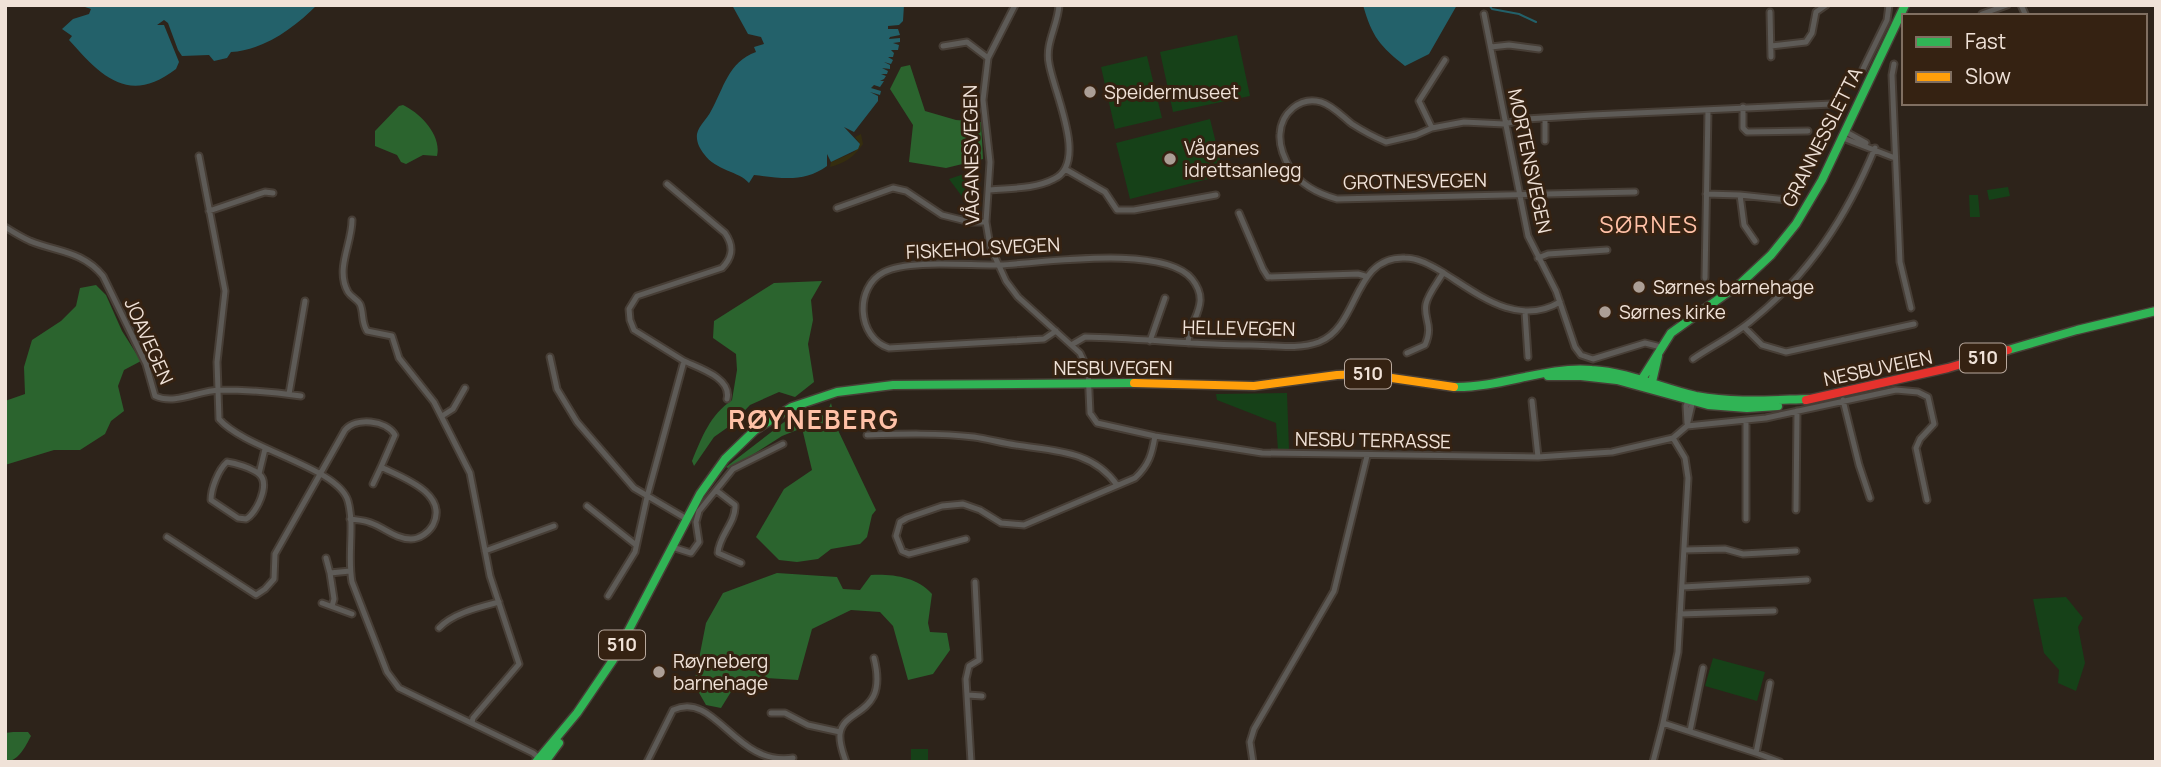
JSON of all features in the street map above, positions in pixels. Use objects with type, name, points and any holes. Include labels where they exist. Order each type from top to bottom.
[{"type":"main road","name":"GRANNESSLETTA","points":[[1660,350],[1676,329],[1732,290],[1777,248],[1808,206],[1905,5]]},
{"type":"main road","name":"NESBUVEIEN","points":[[1809,399],[1938,371],[2089,326],[2156,311]]},
{"type":"main road","points":[[1646,382],[1660,350]]},
{"type":"main road","name":"NESBUVEGEN","points":[[656,576],[683,516],[726,456],[756,429],[777,416],[815,398],[841,391],[893,385],[1089,383],[1258,386],[1350,374],[1378,375],[1463,387],[1518,379],[1581,376],[1646,382],[1691,399],[1809,399]]},
{"type":"main road","name":"NESBUVEGEN","points":[[539,761],[580,709],[613,660],[672,547],[683,516]]},
{"type":"street","name":"VÅGANESVEGEN","points":[[1015,5],[988,58],[983,100],[990,162],[986,222],[990,246],[998,265],[1018,297],[1073,344],[1084,360],[1089,383]]},
{"type":"street","points":[[990,190],[1051,181],[1065,169],[1069,152],[1067,128],[1048,60],[1049,47],[1059,18],[1059,5]]},
{"type":"street","points":[[1771,46],[1806,42],[1812,33],[1816,12],[1826,5]]},
{"type":"street","name":"GRANNESSLETTA","points":[[1863,69],[1887,20],[1889,5]]},
{"type":"street","points":[[1982,14],[2007,5]]},
{"type":"street","points":[[1770,12],[1771,57]]},
{"type":"street","name":"MORTENSVEGEN","points":[[1484,14],[1528,236],[1560,302],[1575,347],[1586,358],[1597,359],[1644,343],[1660,350]]},
{"type":"street","name":"VÅGANESVEGEN","points":[[943,46],[968,42],[988,58]]},
{"type":"street","points":[[1491,47],[1509,45],[1539,49]]},
{"type":"street","points":[[1432,128],[1419,101],[1445,60]]},
{"type":"street","points":[[1894,64],[1892,75],[1900,262],[1911,308]]},
{"type":"street","name":"GROTNESVEGEN","points":[[1635,192],[1336,199],[1321,195],[1290,169],[1281,149],[1282,122],[1298,104],[1310,100],[1323,102],[1354,125],[1386,142],[1432,128],[1464,122],[1504,124],[1545,118],[1832,104]]},
{"type":"street","points":[[1743,107],[1743,128],[1747,132],[1808,131]]},
{"type":"street","points":[[1705,278],[1708,110]]},
{"type":"street","points":[[1545,118],[1545,141]]},
{"type":"street","points":[[1844,135],[1895,158]]},
{"type":"street","points":[[1693,359],[1744,327],[1788,289],[1821,249],[1852,199],[1875,148]]},
{"type":"street","points":[[199,156],[225,291],[217,362],[219,419],[235,434],[319,474],[343,491],[347,500],[350,571],[355,592],[392,680],[399,688],[533,753],[539,761]]},
{"type":"street","points":[[1065,169],[1105,192],[1117,210],[1134,210],[1216,195]]},
{"type":"street","points":[[667,184],[725,233],[732,247],[722,268],[637,296],[629,309],[630,320],[635,330],[725,383],[729,392],[727,399]]},
{"type":"street","points":[[837,208],[893,188],[905,191],[942,215],[970,222],[986,222]]},
{"type":"street","points":[[209,211],[265,192],[272,193]]},
{"type":"street","points":[[1706,194],[1787,200]]},
{"type":"street","points":[[1740,195],[1744,225],[1755,241]]},
{"type":"street","points":[[1239,213],[1268,276],[1365,276],[1382,263],[1404,258],[1429,264],[1500,306],[1525,312],[1560,302]]},
{"type":"street","points":[[352,220],[351,236],[344,259],[347,289],[359,303],[364,328],[372,333],[392,336],[399,358],[442,416],[470,472],[485,551],[519,663],[471,723]]},
{"type":"street","name":"JOAVEGEN","points":[[5,228],[30,241],[75,254],[94,265],[103,276],[146,364],[155,396],[161,399],[181,398],[217,390],[301,396]]},
{"type":"street","points":[[1538,258],[1548,254],[1607,250]]},
{"type":"street","name":"FISKEHOLSVEGEN","points":[[1056,331],[1044,339],[889,348],[882,346],[867,330],[863,318],[864,300],[870,286],[884,272],[915,265],[998,265],[1090,257],[1173,266],[1191,278],[1199,292],[1199,312],[1188,335],[1188,343]]},
{"type":"street","points":[[1407,353],[1425,345],[1430,326],[1425,307],[1443,273]]},
{"type":"street","name":"HELLEVEGEN","points":[[1073,344],[1085,337],[1289,346],[1321,341],[1334,332],[1345,319],[1365,276]]},
{"type":"street","points":[[1150,341],[1165,298]]},
{"type":"street","points":[[289,394],[305,301]]},
{"type":"street","points":[[1525,312],[1528,357]]},
{"type":"street","points":[[1744,327],[1762,345],[1786,352],[1914,324]]},
{"type":"street","points":[[550,358],[557,389],[577,422],[625,480],[647,497],[683,516]]},
{"type":"street","points":[[608,596],[636,545],[684,361]]},
{"type":"street","name":"NESBU TERRASSE","points":[[1089,383],[1090,413],[1097,423],[1154,436],[1262,453],[1538,457],[1612,452],[1673,438],[1687,426]]},
{"type":"street","points":[[442,416],[453,409],[465,388]]},
{"type":"street","points":[[1691,399],[1687,426],[1746,420],[1896,390],[1928,397],[1934,424],[1920,439],[1916,448],[1927,499]]},
{"type":"street","points":[[1843,400],[1870,498]]},
{"type":"street","points":[[1532,401],[1538,457]]},
{"type":"street","points":[[1796,510],[1797,411]]},
{"type":"street","points":[[1746,420],[1746,519]]},
{"type":"street","points":[[167,537],[256,595],[274,579],[275,554],[345,430],[356,422],[377,424],[394,432],[394,441],[373,484]]},
{"type":"street","points":[[867,435],[972,437],[1010,445],[1062,450],[1073,453],[1106,472],[1117,485]]},
{"type":"street","points":[[966,539],[909,554],[902,551],[896,536],[900,522],[953,503],[969,506],[1001,523],[1024,525],[1135,478],[1146,468],[1152,455],[1154,436]]},
{"type":"street","points":[[1653,762],[1678,652],[1684,587],[1687,465],[1673,438]]},
{"type":"street","points":[[672,547],[691,553],[696,549],[699,542],[696,522],[699,511],[733,469],[783,444]]},
{"type":"street","points":[[259,474],[227,463],[218,476],[211,500],[238,518],[246,519],[252,516],[261,500],[262,479],[259,474],[265,449]]},
{"type":"street","points":[[1253,762],[1250,742],[1254,729],[1334,591],[1367,456]]},
{"type":"street","points":[[349,519],[373,523],[396,536],[409,539],[421,536],[433,525],[436,510],[428,492],[381,467]]},
{"type":"street","points":[[717,491],[735,505],[735,513],[718,544],[718,552],[741,563]]},
{"type":"street","points":[[587,506],[636,545]]},
{"type":"street","points":[[485,551],[554,526]]},
{"type":"street","points":[[1684,550],[1725,549],[1743,554],[1796,551]]},
{"type":"street","points":[[326,558],[334,598],[332,606]]},
{"type":"street","points":[[330,573],[350,571]]},
{"type":"street","points":[[1684,587],[1807,580]]},
{"type":"street","points":[[971,762],[967,672],[970,666],[979,660],[975,582]]},
{"type":"street","points":[[439,628],[466,612],[499,602]]},
{"type":"street","points":[[321,603],[352,614]]},
{"type":"street","points":[[1680,614],[1774,611]]},
{"type":"street","points":[[846,762],[840,746],[840,732],[848,720],[862,711],[873,698],[877,685],[874,658]]},
{"type":"street","points":[[1689,731],[1703,668]]},
{"type":"street","points":[[1756,753],[1770,683]]},
{"type":"street","points":[[968,695],[982,696]]},
{"type":"street","points":[[647,762],[673,710],[688,706],[707,712],[744,746],[774,759],[793,758]]},
{"type":"street","points":[[771,713],[785,713],[808,724],[840,732]]},
{"type":"street","points":[[1663,723],[1780,762]]},
{"type":"green space","points":[[1237,35],[1250,96],[1173,112],[1160,52]]},
{"type":"green space","points":[[1147,56],[1162,118],[1115,129],[1101,67]]},
{"type":"green space","points":[[910,65],[925,111],[956,120],[981,122],[983,159],[946,168],[909,162],[913,125],[890,89],[901,67]]},
{"type":"green space","points":[[403,105],[416,113],[433,133],[438,148],[437,156],[423,155],[406,164],[401,162],[397,155],[375,146],[375,131]]},
{"type":"green space","name":"Våganes idrettsanlegg","points":[[1210,119],[1224,175],[1130,199],[1116,143]]},
{"type":"green space","points":[[976,170],[980,196],[975,214],[949,179]]},
{"type":"green space","points":[[2008,187],[2010,196],[1989,200],[1987,190]]},
{"type":"green space","points":[[1969,195],[1978,195],[1980,217],[1970,217]]},
{"type":"green space","points":[[822,281],[811,300],[813,320],[808,344],[814,382],[795,397],[779,392],[750,405],[731,425],[714,437],[694,466],[692,461],[708,427],[718,412],[732,400],[737,370],[736,354],[713,338],[714,321],[774,283]]},
{"type":"green space","points":[[96,285],[106,295],[122,331],[141,361],[124,370],[118,386],[124,411],[111,421],[105,434],[80,450],[54,450],[5,465],[5,401],[25,394],[24,367],[32,340],[61,321],[76,306],[80,288]]},
{"type":"green space","points":[[1287,393],[1289,450],[1278,450],[1276,423],[1217,400],[1216,394]]},
{"type":"green space","points":[[831,403],[837,428],[876,510],[872,515],[867,537],[860,544],[831,549],[818,559],[797,562],[779,560],[756,537],[784,489],[812,470],[802,428],[782,436],[730,469],[726,467],[792,416],[812,407],[828,410]]},
{"type":"green space","points":[[777,573],[837,577],[843,589],[860,590],[871,575],[912,580],[932,594],[928,623],[930,632],[947,633],[950,650],[933,674],[908,680],[893,626],[880,612],[851,610],[812,629],[798,680],[749,677],[734,687],[721,708],[706,705],[694,684],[706,623],[723,593]]},
{"type":"green space","points":[[2066,597],[2083,618],[2078,627],[2085,663],[2076,691],[2058,683],[2059,670],[2044,653],[2033,599]]},
{"type":"green space","points":[[1713,658],[1765,672],[1757,701],[1705,686]]},
{"type":"green space","points":[[28,732],[31,736],[18,756],[5,762],[5,733]]},
{"type":"green space","points":[[911,749],[928,749],[928,762],[911,762]]},
{"type":"sand","points":[[861,134],[863,144],[856,153],[830,167],[831,162],[854,152],[860,144],[855,137]]},
{"type":"water","points":[[61,5],[317,5],[298,22],[267,42],[231,52],[227,58],[214,61],[209,55],[182,56],[168,23],[164,20],[157,25],[164,25],[179,62],[176,69],[159,80],[144,85],[130,85],[105,75],[69,40],[72,36],[62,29],[73,19],[89,14],[91,9]]},
{"type":"water","points":[[732,5],[904,5],[903,21],[899,25],[888,26],[888,29],[898,29],[900,35],[889,39],[900,38],[900,42],[893,43],[899,45],[898,50],[891,50],[893,57],[888,57],[893,60],[891,64],[884,62],[890,65],[890,69],[882,68],[888,71],[887,74],[881,74],[886,76],[880,81],[884,81],[880,87],[874,85],[871,88],[881,91],[880,95],[870,92],[878,96],[878,101],[854,132],[844,127],[860,144],[858,149],[831,162],[827,154],[827,166],[810,175],[792,178],[754,175],[749,183],[709,160],[697,140],[699,128],[733,69],[747,56],[756,52],[754,47],[764,44],[761,37],[748,34]]},
{"type":"water","points":[[1363,5],[1457,5],[1429,54],[1405,66],[1378,40]]},
{"type":"waterway","points":[[1489,5],[1492,9],[1519,14],[1536,22]]},
{"type":"traffic: fast","points":[[1644,386],[1642,379],[1671,333],[1741,283],[1771,255],[1796,224],[1822,180],[1905,5]]},
{"type":"traffic: fast","points":[[2008,350],[2156,311]]},
{"type":"traffic: fast","points":[[1647,385],[1652,382],[1658,356]]},
{"type":"traffic: fast","points":[[1454,387],[1489,384],[1557,371],[1592,370],[1619,374],[1696,396],[1724,400],[1809,399]]},
{"type":"traffic: fast","points":[[1548,376],[1617,380],[1708,405],[1747,408],[1778,406]]},
{"type":"traffic: fast","points":[[536,762],[577,713],[613,660],[700,494],[725,459],[755,430],[792,407],[837,392],[893,385],[1134,383]]},
{"type":"traffic: fast","points":[[545,762],[559,743]]},
{"type":"traffic: slow","points":[[1134,383],[1254,386],[1364,374],[1454,387]]},
{"type":"traffic: jam","points":[[1806,400],[1948,368],[2008,350]]},
{"type":"place","name":"Speidermuseet","points":[[1090,92]]},
{"type":"place","name":"Våganes idrettsanlegg","points":[[1170,159]]},
{"type":"place","name":"Sørnes barnehage","points":[[1639,287]]},
{"type":"place","name":"Sørnes kirke","points":[[1605,312]]},
{"type":"place","name":"Røyneberg barnehage","points":[[659,672]]},
{"type":"district","name":"SØRNES","points":[[1649,225]]},
{"type":"district","name":"RØYNEBERG","points":[[814,420]]}]
